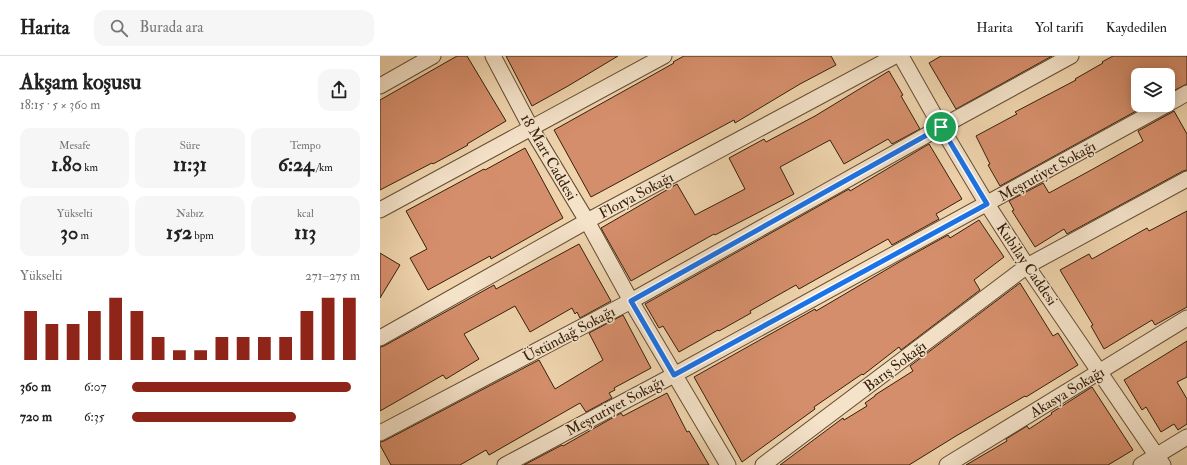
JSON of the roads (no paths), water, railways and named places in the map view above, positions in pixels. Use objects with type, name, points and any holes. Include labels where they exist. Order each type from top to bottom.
[{"type":"street","points":[[380,86],[434,56]]},
{"type":"street","name":"18 Mart Caddesi","points":[[493,56],[531,128],[587,221],[631,301],[728,465]]},
{"type":"street","points":[[380,210],[664,56]]},
{"type":"street","name":"Florya Sokağı","points":[[380,338],[587,221],[895,56]]},
{"type":"street","name":"Kubilay Caddesi","points":[[901,56],[987,204],[1027,266],[1160,460]]},
{"type":"street","name":"Üstündağ Sokağı","points":[[380,433],[631,301],[941,127],[1071,56]]},
{"type":"street","name":"Meşrutiyet Sokağı","points":[[1175,100],[1187,93]]},
{"type":"street","name":"Meşrutiyet Sokağı","points":[[505,465],[674,375],[1153,112]]},
{"type":"street","name":"Barış Sokağı","points":[[763,465],[1027,266],[1187,180]]},
{"type":"street","name":"Akasya Sokağı","points":[[947,465],[1187,318]]},
{"type":"street","points":[[1141,465],[1160,460],[1187,437]]}]
